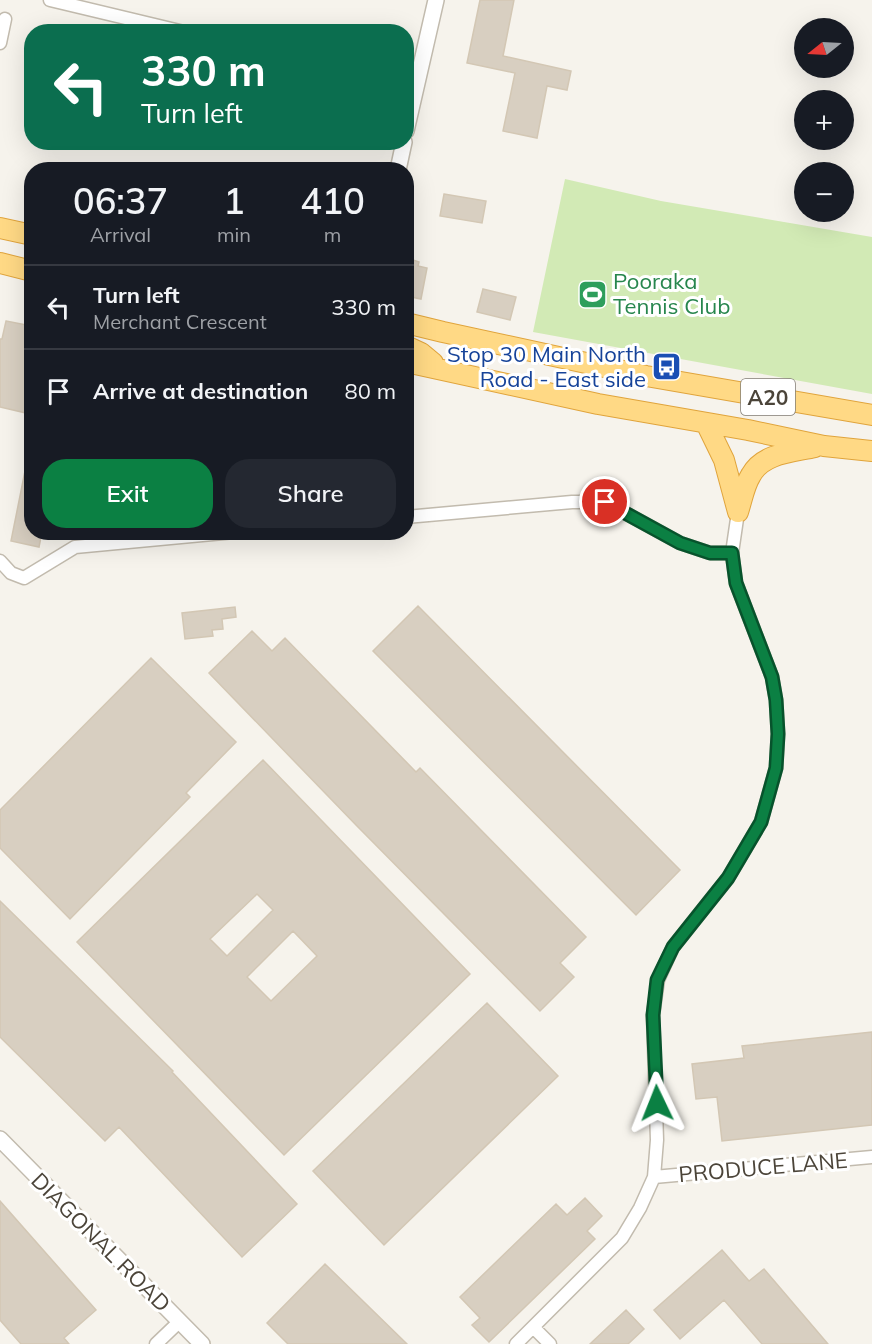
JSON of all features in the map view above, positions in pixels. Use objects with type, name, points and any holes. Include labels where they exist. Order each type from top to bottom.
[{"type":"highway","points":[[3,267],[24,270]]},
{"type":"highway","name":"A20","points":[[414,325],[646,376],[872,415]]},
{"type":"highway","points":[[414,350],[422,353],[440,369]]},
{"type":"highway","name":"A20","points":[[414,364],[598,404],[748,430],[824,446],[872,451]]},
{"type":"highway","points":[[706,423],[724,460],[738,512]]},
{"type":"highway","points":[[738,512],[752,473],[761,463],[779,454],[824,446]]},
{"type":"street","points":[[50,0],[150,24]]},
{"type":"street","points":[[414,78],[436,0]]},
{"type":"street","points":[[0,43],[5,20]]},
{"type":"street","points":[[414,516],[572,502],[605,502],[680,543],[710,553],[732,553]]},
{"type":"street","points":[[516,1344],[622,1238],[640,1208],[654,1177],[657,1140],[653,1015],[657,980],[673,947],[728,878],[761,822],[776,768],[778,734],[772,677],[736,583],[732,553],[738,512]]},
{"type":"street","points":[[0,561],[11,573],[24,578],[75,547],[149,540]]},
{"type":"street","name":"DIAGONAL ROAD","points":[[0,1139],[202,1344]]},
{"type":"street","name":"PRODUCE LANE","points":[[654,1177],[872,1157]]},
{"type":"street","points":[[156,1344],[180,1321]]},
{"type":"street","points":[[533,1327],[550,1344]]},
{"type":"green space","points":[[565,179],[661,201],[872,237],[872,394],[533,332]]},
{"type":"building","points":[[480,0],[514,0],[503,56],[571,71],[567,90],[547,86],[537,138],[503,131],[515,73],[467,63]]},
{"type":"building","points":[[444,194],[486,201],[482,223],[440,216]]},
{"type":"building","points":[[414,260],[419,262],[418,266],[427,268],[421,299],[414,298]]},
{"type":"building","points":[[483,289],[516,297],[510,320],[477,312]]},
{"type":"building","points":[[6,321],[24,324],[24,413],[0,407],[0,339],[2,339]]},
{"type":"building","points":[[24,476],[24,540],[40,540],[39,547],[11,541]]},
{"type":"building","points":[[418,606],[680,870],[636,915],[373,651]]},
{"type":"building","points":[[235,607],[236,617],[222,619],[223,629],[212,630],[213,636],[185,639],[182,613]]},
{"type":"building","points":[[252,631],[272,651],[285,638],[416,772],[420,768],[586,937],[560,963],[574,977],[540,1011],[209,673]]},
{"type":"building","points":[[151,658],[236,742],[186,793],[190,797],[70,919],[0,848],[0,810]]},
{"type":"building","points":[[263,760],[470,974],[284,1155],[77,942]],"holes":[[[257,894],[273,910],[227,956],[210,939]],[[293,931],[317,956],[271,1001],[247,977]]]},
{"type":"building","points":[[0,901],[173,1071],[297,1204],[242,1257],[119,1127],[105,1141],[0,1037]]},
{"type":"building","points":[[487,1003],[558,1076],[384,1245],[313,1171]]},
{"type":"building","points":[[872,1032],[872,1125],[722,1141],[717,1097],[696,1099],[692,1064],[744,1058],[742,1046]]},
{"type":"building","points":[[585,1198],[602,1216],[587,1231],[595,1239],[489,1342],[472,1325],[480,1318],[460,1297],[556,1204],[567,1215]]},
{"type":"building","points":[[0,1201],[96,1310],[64,1338],[69,1344],[21,1344],[0,1320]]},
{"type":"building","points":[[722,1250],[749,1281],[764,1269],[828,1344],[762,1344],[724,1300],[680,1339],[654,1310]]},
{"type":"building","points":[[325,1264],[407,1344],[288,1344],[267,1323]]},
{"type":"building","points":[[626,1310],[644,1329],[628,1344],[590,1344]]},
{"type":"place","name":"Pooraka Tennis Club","points":[[592,294]]},
{"type":"place","name":"Stop 30 Main North Road - East side","points":[[667,367]]},
{"type":"route","points":[[605,502],[680,543],[710,553],[732,553],[736,583],[765,655],[776,700],[778,734],[776,768],[761,822],[728,878],[673,947],[657,980],[653,1015],[657,1103]]}]
